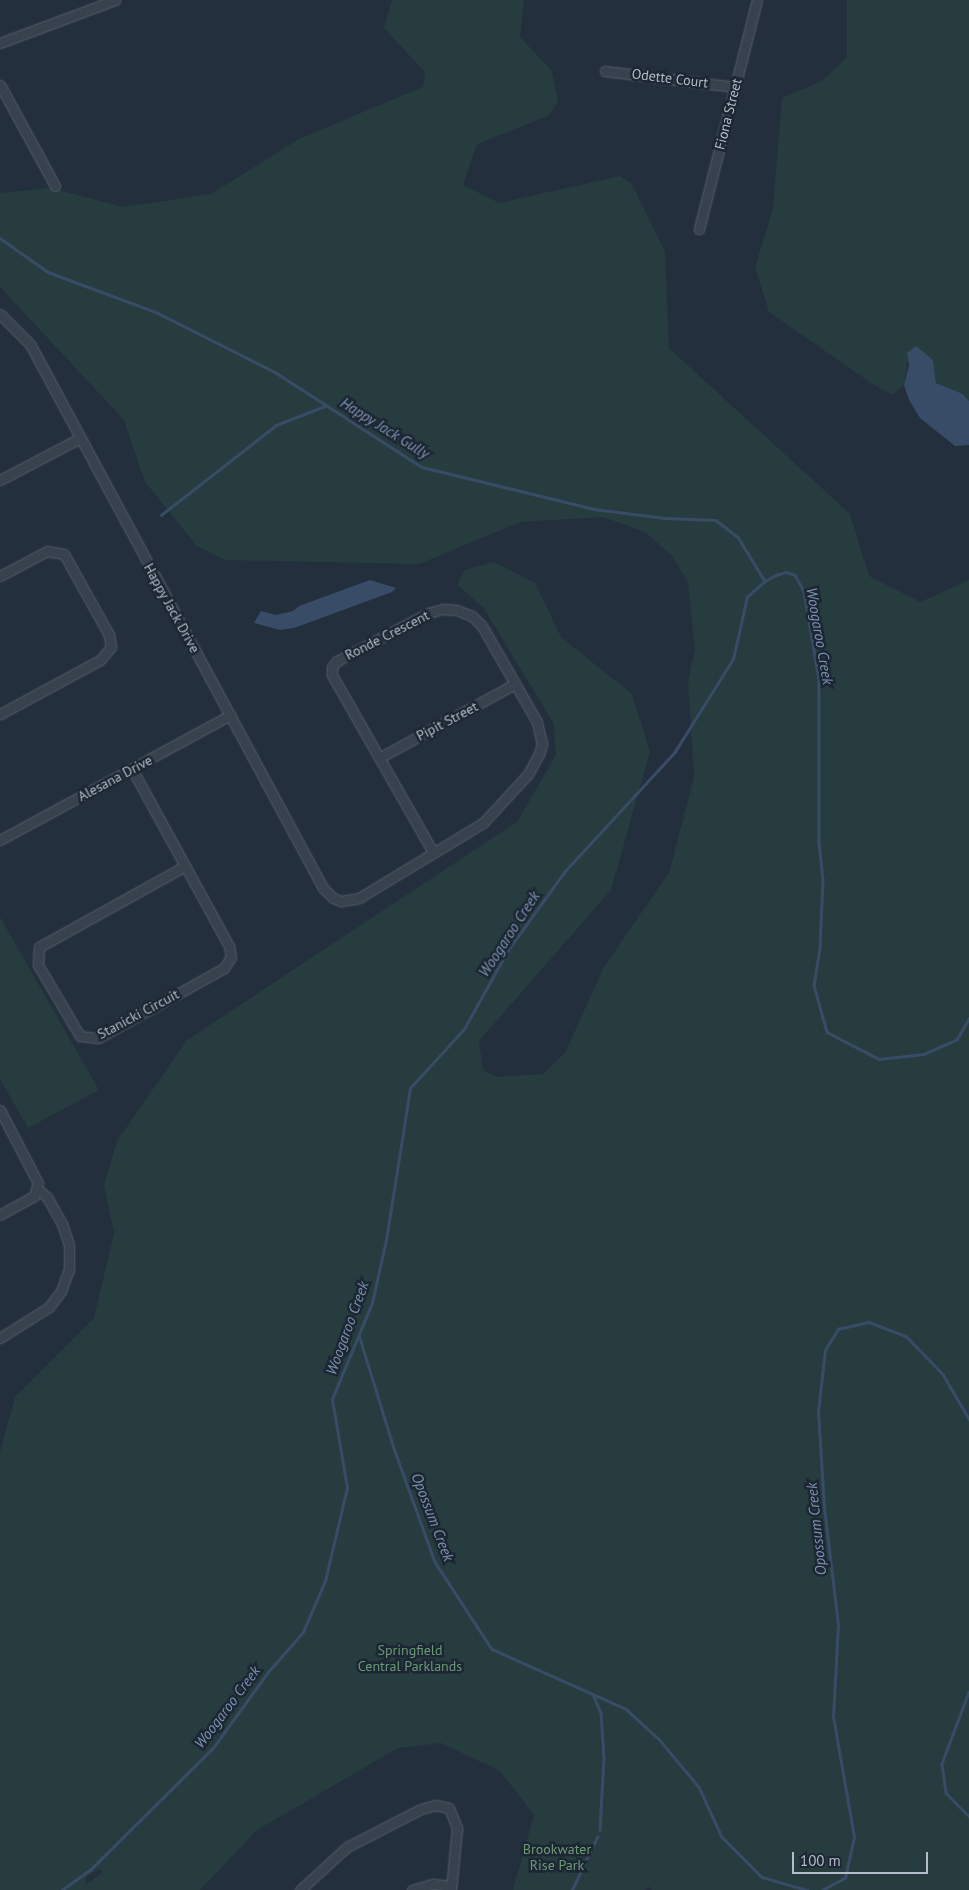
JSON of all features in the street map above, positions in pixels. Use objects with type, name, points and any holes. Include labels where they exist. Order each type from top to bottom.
[{"type":"street","points":[[0,43],[115,0]]},
{"type":"street","name":"Fiona Street","points":[[699,229],[757,0]]},
{"type":"street","name":"Odette Court","points":[[604,71],[735,87]]},
{"type":"street","points":[[0,85],[55,186]]},
{"type":"street","name":"Happy Jack Drive","points":[[0,314],[30,344],[323,888],[333,898],[341,901]]},
{"type":"street","points":[[0,480],[80,438]]},
{"type":"street","points":[[0,576],[47,551],[59,551],[68,560],[109,635],[111,647],[100,660],[0,714]]},
{"type":"street","name":"Ronde Crescent","points":[[341,901],[359,898],[405,873],[433,852],[483,823],[528,774],[539,754],[542,744],[537,722],[482,626],[472,616],[456,610],[428,613],[337,660],[332,667],[332,675],[433,852]]},
{"type":"street","name":"Pipit Street","points":[[379,758],[515,684]]},
{"type":"street","name":"Alesana Drive","points":[[0,840],[230,715]]},
{"type":"street","name":"Stanicki Circuit","points":[[132,769],[229,946],[229,964],[98,1038],[80,1036],[38,965],[39,947],[184,866]]},
{"type":"street","points":[[0,1110],[36,1176],[37,1189],[28,1200],[0,1214]]},
{"type":"street","points":[[0,1338],[49,1307],[61,1291],[69,1269],[69,1245],[62,1224],[47,1197],[37,1189]]},
{"type":"street","points":[[300,1890],[347,1847],[421,1809],[436,1805],[449,1808],[457,1828],[451,1888],[433,1884],[412,1890]]},
{"type":"green space","points":[[392,0],[524,0],[520,37],[552,71],[558,101],[550,115],[477,144],[463,185],[499,203],[620,176],[632,184],[665,252],[669,348],[850,514],[869,576],[920,602],[969,580],[969,1890],[652,1890],[648,1886],[645,1890],[513,1890],[534,1815],[500,1771],[441,1743],[398,1748],[257,1830],[200,1890],[0,1890],[0,1452],[15,1397],[94,1318],[114,1233],[104,1185],[117,1141],[187,1040],[517,822],[556,755],[554,724],[483,607],[457,585],[464,570],[494,562],[535,583],[561,637],[632,694],[650,752],[611,890],[479,1041],[483,1070],[496,1077],[543,1074],[565,1053],[604,967],[670,871],[694,776],[688,680],[695,650],[688,582],[672,556],[645,532],[603,517],[520,522],[419,564],[225,560],[197,546],[145,482],[124,420],[0,287],[0,193],[51,188],[123,207],[211,194],[299,139],[423,87],[425,72],[384,28]],"holes":[[[99,1869],[103,1872],[85,1886],[86,1877]]]},
{"type":"green space","points":[[847,0],[969,0],[969,401],[963,394],[936,383],[933,360],[908,358],[904,385],[892,395],[874,385],[769,312],[755,267],[773,209],[782,98],[822,81],[847,57]]},
{"type":"green space","points":[[0,917],[99,1090],[28,1128],[0,1079]]},
{"type":"water","points":[[916,346],[933,360],[936,383],[963,394],[969,401],[969,445],[955,446],[920,418],[909,400],[904,385],[909,365],[907,353]]},
{"type":"water","points":[[370,580],[396,588],[392,592],[294,628],[280,630],[254,623],[261,611],[276,615],[293,611],[299,606]]},
{"type":"waterway","name":"Happy Jack Gully","points":[[0,238],[48,272],[158,313],[275,372],[422,467],[594,509],[664,518],[716,520],[738,537],[765,581]]},
{"type":"waterway","points":[[161,515],[276,425],[325,406]]},
{"type":"waterway","name":"Woogaroo Creek","points":[[62,1890],[90,1870],[213,1748],[268,1672],[303,1632],[325,1581],[347,1488],[332,1399],[372,1303],[386,1240],[410,1088],[464,1029],[508,950],[565,871],[674,753],[733,659],[747,597],[765,581],[776,575],[786,572],[795,575],[804,591],[819,680],[819,842],[823,879],[820,948],[814,985],[827,1032],[879,1059],[924,1054],[957,1039],[969,1018]]},
{"type":"waterway","name":"Opossum Creek","points":[[822,1890],[845,1878],[854,1837],[833,1717],[838,1625],[824,1507],[818,1412],[825,1350],[838,1329],[869,1322],[906,1336],[943,1374],[969,1419]]},
{"type":"waterway","name":"Opossum Creek","points":[[359,1335],[395,1451],[435,1562],[492,1649],[626,1709],[659,1739],[699,1787],[722,1837],[762,1877],[807,1890]]},
{"type":"waterway","name":"Opossum Creek","points":[[969,1692],[942,1764],[946,1793],[969,1816]]},
{"type":"waterway","points":[[593,1694],[601,1713],[604,1758],[600,1830]]},
{"type":"waterway","points":[[572,1890],[597,1837]]},
{"type":"park label","name":"Springfield Central Parklands","points":[[410,1658]]},
{"type":"park label","name":"Brookwater Rise Park","points":[[557,1858]]}]
